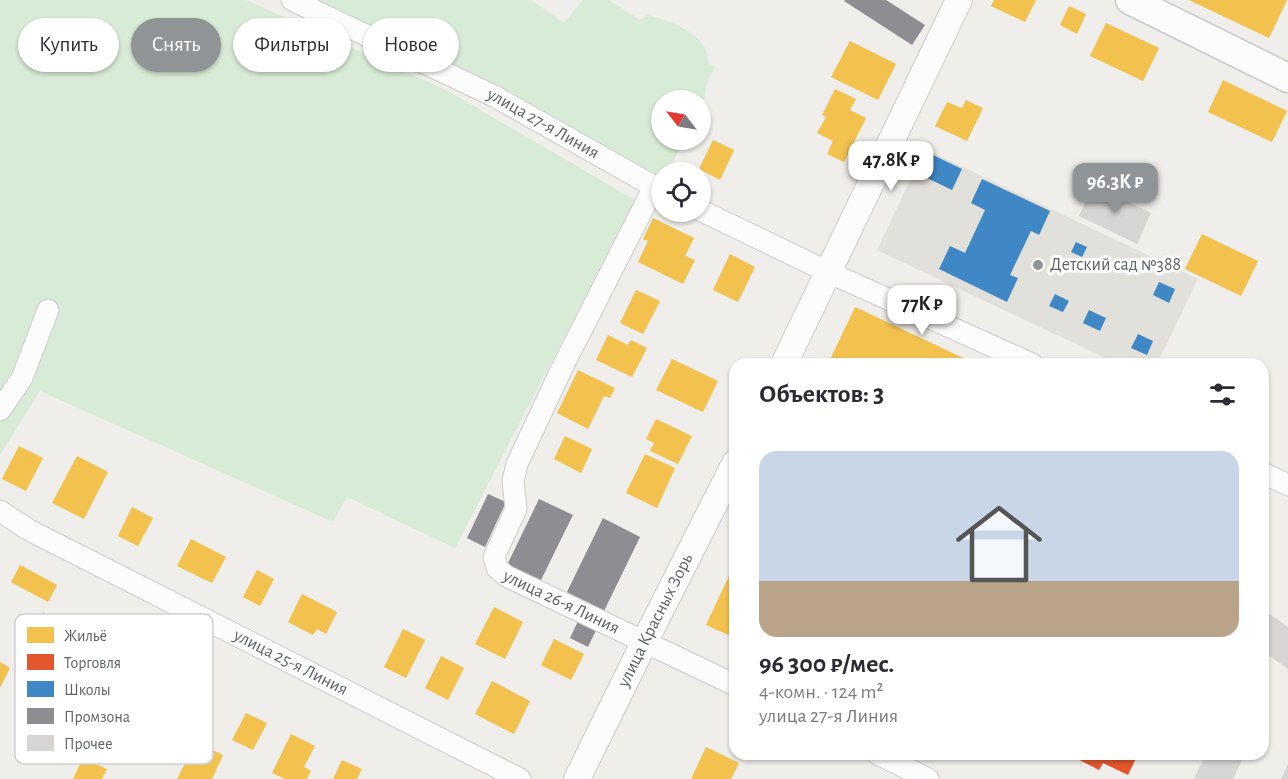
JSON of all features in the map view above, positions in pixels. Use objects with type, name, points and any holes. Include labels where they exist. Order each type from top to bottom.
[{"type":"main road","points":[[1130,0],[1288,78]]},
{"type":"street","name":"улица 27-я Линия","points":[[292,0],[494,96],[651,185]]},
{"type":"street","points":[[787,358],[959,0]]},
{"type":"street","name":"улица 26-я Линия","points":[[651,202],[562,368],[518,464],[513,481],[516,509],[494,557],[497,568],[506,576],[729,682]]},
{"type":"street","points":[[711,215],[828,272],[1019,358]]},
{"type":"street","points":[[0,410],[22,378],[48,310]]},
{"type":"street","name":"улица Красных Зорь","points":[[577,779],[729,475]]},
{"type":"street","points":[[1269,476],[1288,485]]},
{"type":"street","name":"улица 25-я Линия","points":[[0,511],[29,530],[195,614]]},
{"type":"street","name":"улица 25-я Линия","points":[[213,623],[520,779]]},
{"type":"street","points":[[890,760],[928,779]]},
{"type":"shaded area","name":"Детский сад №388","points":[[925,149],[1198,279],[1160,358],[1105,358],[877,250]]},
{"type":"green space","points":[[0,0],[246,0],[286,18],[233,18],[233,72],[351,72],[351,47],[363,53],[363,72],[406,72],[448,91],[635,200],[455,548],[347,497],[333,522],[40,391],[0,455]]},
{"type":"green space","points":[[310,0],[531,0],[564,23],[583,0],[609,0],[640,20],[648,15],[687,30],[703,44],[708,63],[715,67],[706,90],[651,90],[651,150],[679,150],[673,162],[651,162],[651,176],[450,72],[459,72],[459,18],[363,18],[363,27],[351,21],[351,18],[345,18]]},
{"type":"building: Жильё","points":[[994,0],[1036,0],[1025,22],[991,6]]},
{"type":"building: Жильё","points":[[1189,0],[1287,0],[1269,38]]},
{"type":"building: Жильё","points":[[1069,6],[1086,14],[1077,34],[1060,25]]},
{"type":"building: Жильё","points":[[1106,23],[1159,48],[1143,81],[1090,56]]},
{"type":"building: Жильё","points":[[850,41],[896,64],[878,100],[831,77]]},
{"type":"building: Жильё","points":[[1223,80],[1287,111],[1272,142],[1208,112]]},
{"type":"building: Жильё","points":[[835,89],[856,99],[850,110],[866,118],[844,162],[827,154],[833,141],[817,133],[826,117],[822,115]]},
{"type":"building: Жильё","points":[[966,100],[983,108],[967,141],[935,126],[947,102],[962,108]]},
{"type":"building: Жильё","points":[[713,140],[734,150],[720,180],[711,175],[711,162],[702,162],[708,150],[711,150]]},
{"type":"building: Жильё","points":[[651,222],[661,222],[694,238],[685,256],[695,260],[683,284],[638,262],[648,241],[643,239]]},
{"type":"building: Жильё","points":[[1202,234],[1258,261],[1241,296],[1185,269]]},
{"type":"building: Жильё","points":[[730,254],[755,267],[738,302],[713,290]]},
{"type":"building: Жильё","points":[[636,290],[660,301],[643,334],[620,323]]},
{"type":"building: Жильё","points":[[855,307],[963,358],[831,358]]},
{"type":"building: Жильё","points":[[608,335],[628,345],[631,340],[647,348],[632,377],[596,360]]},
{"type":"building: Жильё","points":[[672,359],[718,381],[703,412],[656,390]]},
{"type":"building: Жильё","points":[[578,370],[615,388],[610,398],[604,396],[588,429],[557,413]]},
{"type":"building: Жильё","points":[[656,419],[692,436],[678,464],[650,451],[654,443],[646,439]]},
{"type":"building: Жильё","points":[[565,436],[592,449],[581,473],[554,459]]},
{"type":"building: Жильё","points":[[19,446],[43,458],[26,491],[2,479]]},
{"type":"building: Жильё","points":[[645,454],[675,468],[657,508],[626,493]]},
{"type":"building: Жильё","points":[[77,456],[108,472],[84,519],[52,503]]},
{"type":"building: Жильё","points":[[132,507],[153,518],[138,546],[118,536]]},
{"type":"building: Жильё","points":[[191,539],[226,557],[212,583],[177,566]]},
{"type":"building: Жильё","points":[[20,565],[57,585],[48,602],[11,582]]},
{"type":"building: Жильё","points":[[257,570],[274,579],[260,606],[243,597]]},
{"type":"building: Жильё","points":[[729,576],[729,635],[706,625]]},
{"type":"building: Жильё","points":[[302,594],[337,612],[326,634],[317,629],[313,635],[288,622]]},
{"type":"building: Жильё","points":[[494,607],[523,622],[505,659],[475,644]]},
{"type":"building: Жильё","points":[[403,629],[425,640],[406,678],[384,667]]},
{"type":"building: Жильё","points":[[554,639],[584,654],[571,680],[541,665]]},
{"type":"building: Жильё","points":[[441,656],[464,668],[448,700],[425,688]]},
{"type":"building: Жильё","points":[[0,662],[10,668],[0,688]]},
{"type":"building: Жильё","points":[[492,681],[530,701],[514,734],[475,714]]},
{"type":"building: Жильё","points":[[246,713],[267,723],[253,750],[232,740]]},
{"type":"building: Жильё","points":[[291,734],[315,746],[304,767],[311,771],[307,779],[285,779],[272,773]]},
{"type":"building: Жильё","points":[[706,747],[739,763],[731,779],[691,779]]},
{"type":"building: Жильё","points":[[213,750],[223,755],[212,779],[177,779],[185,764],[213,764]]},
{"type":"building: Жильё","points":[[342,760],[362,769],[357,779],[333,779]]},
{"type":"building: Жильё","points":[[80,764],[96,764],[107,769],[102,779],[73,779]]},
{"type":"building: Торговля","points":[[1080,760],[1135,760],[1128,775],[1103,763],[1099,770]]},
{"type":"building: Школы","points":[[933,155],[962,169],[952,190],[923,176]]},
{"type":"building: Школы","points":[[982,179],[1050,211],[1039,235],[1031,231],[1010,275],[1018,278],[1007,302],[939,269],[950,246],[965,253],[985,210],[971,203]]},
{"type":"building: Школы","points":[[1076,242],[1087,247],[1082,257],[1071,252]]},
{"type":"building: Школы","points":[[1159,282],[1175,289],[1169,303],[1153,295]]},
{"type":"building: Школы","points":[[1055,294],[1069,301],[1063,312],[1049,306]]},
{"type":"building: Школы","points":[[1089,310],[1106,318],[1100,331],[1083,323]]},
{"type":"building: Школы","points":[[1138,334],[1153,341],[1147,355],[1131,348]]},
{"type":"building: Промзона","points":[[845,0],[886,0],[925,25],[912,45]]},
{"type":"building: Промзона","points":[[488,494],[506,502],[485,547],[467,538]]},
{"type":"building: Промзона","points":[[539,499],[573,515],[540,582],[507,565]]},
{"type":"building: Промзона","points":[[603,518],[640,537],[604,611],[567,592]]},
{"type":"building: Промзона","points":[[580,617],[598,626],[588,647],[570,638]]},
{"type":"building: Прочее","points":[[1093,185],[1151,213],[1137,244],[1079,216]]},
{"type":"building: Прочее","points":[[1269,613],[1288,627],[1288,669],[1269,655]]},
{"type":"building: Прочее","points":[[1203,760],[1242,760],[1233,779],[1194,779]]},
{"type":"building: Прочее","points":[[1288,764],[1288,779],[1281,779]]},
{"type":"place","name":"Детский сад №388","points":[[1038,265]]}]
